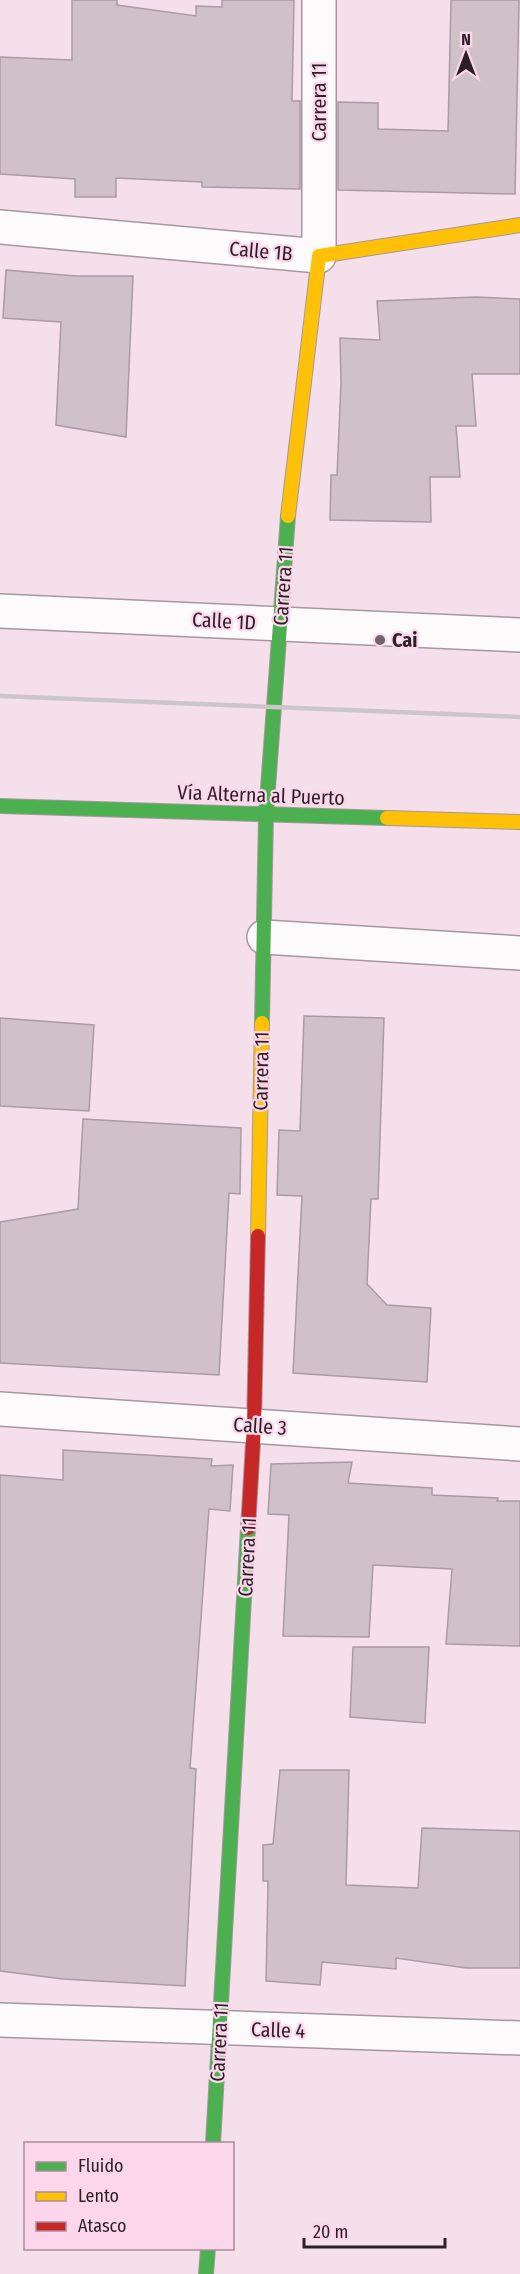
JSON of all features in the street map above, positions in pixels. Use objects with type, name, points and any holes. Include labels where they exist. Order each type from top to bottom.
[{"type":"street","name":"Carrera 11","points":[[213,2142],[254,1426],[266,815],[289,503],[319,256],[319,0]]},
{"type":"street","name":"Calle 1B","points":[[0,227],[319,256],[520,225]]},
{"type":"street","name":"Calle 1D","points":[[0,611],[520,635]]},
{"type":"street","name":"Vía Alterna al Puerto","points":[[0,806],[520,822]]},
{"type":"street","points":[[264,937],[520,953]]},
{"type":"street","name":"Calle 3","points":[[0,1409],[520,1444]]},
{"type":"street","name":"Calle 4","points":[[0,2020],[520,2038]]},
{"type":"street","points":[[206,2274],[207,2250]]},
{"type":"building","points":[[72,0],[117,0],[117,5],[196,16],[196,6],[222,7],[222,0],[294,0],[292,101],[300,101],[300,189],[202,187],[202,182],[116,178],[116,197],[75,197],[75,179],[0,174],[0,57],[72,60]]},
{"type":"building","points":[[451,0],[519,0],[515,194],[338,190],[338,102],[378,103],[378,129],[448,131]]},
{"type":"building","points":[[6,270],[75,276],[133,276],[126,437],[56,425],[61,322],[3,318]]},
{"type":"building","points":[[476,297],[520,299],[520,374],[472,374],[476,426],[456,426],[460,477],[430,477],[431,522],[330,520],[331,475],[337,475],[341,383],[340,338],[380,340],[377,301]]},
{"type":"building","points":[[304,1016],[384,1018],[378,1199],[371,1199],[367,1284],[387,1305],[431,1308],[427,1382],[293,1373],[302,1196],[277,1195],[279,1130],[300,1131]]},
{"type":"building","points":[[0,1018],[94,1025],[89,1111],[0,1106]]},
{"type":"building","points":[[83,1119],[241,1128],[240,1194],[229,1193],[219,1375],[0,1363],[0,1222],[78,1209]]},
{"type":"building","points":[[63,1450],[212,1459],[211,1466],[233,1465],[230,1511],[209,1509],[190,1768],[196,1769],[185,1986],[63,1979],[0,1971],[0,1475],[63,1480]]},
{"type":"building","points":[[352,1462],[348,1483],[432,1488],[432,1495],[520,1501],[520,1646],[446,1644],[452,1569],[373,1565],[369,1637],[283,1636],[289,1515],[268,1514],[271,1464]]},
{"type":"building","points":[[353,1647],[429,1647],[425,1723],[350,1717]]},
{"type":"building","points":[[280,1770],[349,1770],[346,1885],[418,1888],[422,1828],[520,1831],[520,1968],[466,1968],[396,1958],[396,1969],[322,1962],[320,1985],[266,1981],[268,1881],[263,1881],[263,1845],[273,1844]]},
{"type":"railway","points":[[0,696],[520,717]]},
{"type":"traffic: fast","points":[[262,1023],[266,815],[288,516]]},
{"type":"traffic: fast","points":[[0,806],[387,818]]},
{"type":"traffic: fast","points":[[213,2142],[248,1528]]},
{"type":"traffic: fast","points":[[206,2274],[208,2250]]},
{"type":"traffic: slow","points":[[288,516],[319,256],[520,225]]},
{"type":"traffic: slow","points":[[387,818],[520,822]]},
{"type":"traffic: slow","points":[[258,1236],[262,1023]]},
{"type":"traffic: jam","points":[[248,1528],[254,1426],[258,1236]]},
{"type":"place","name":"Cai","points":[[380,640]]}]
